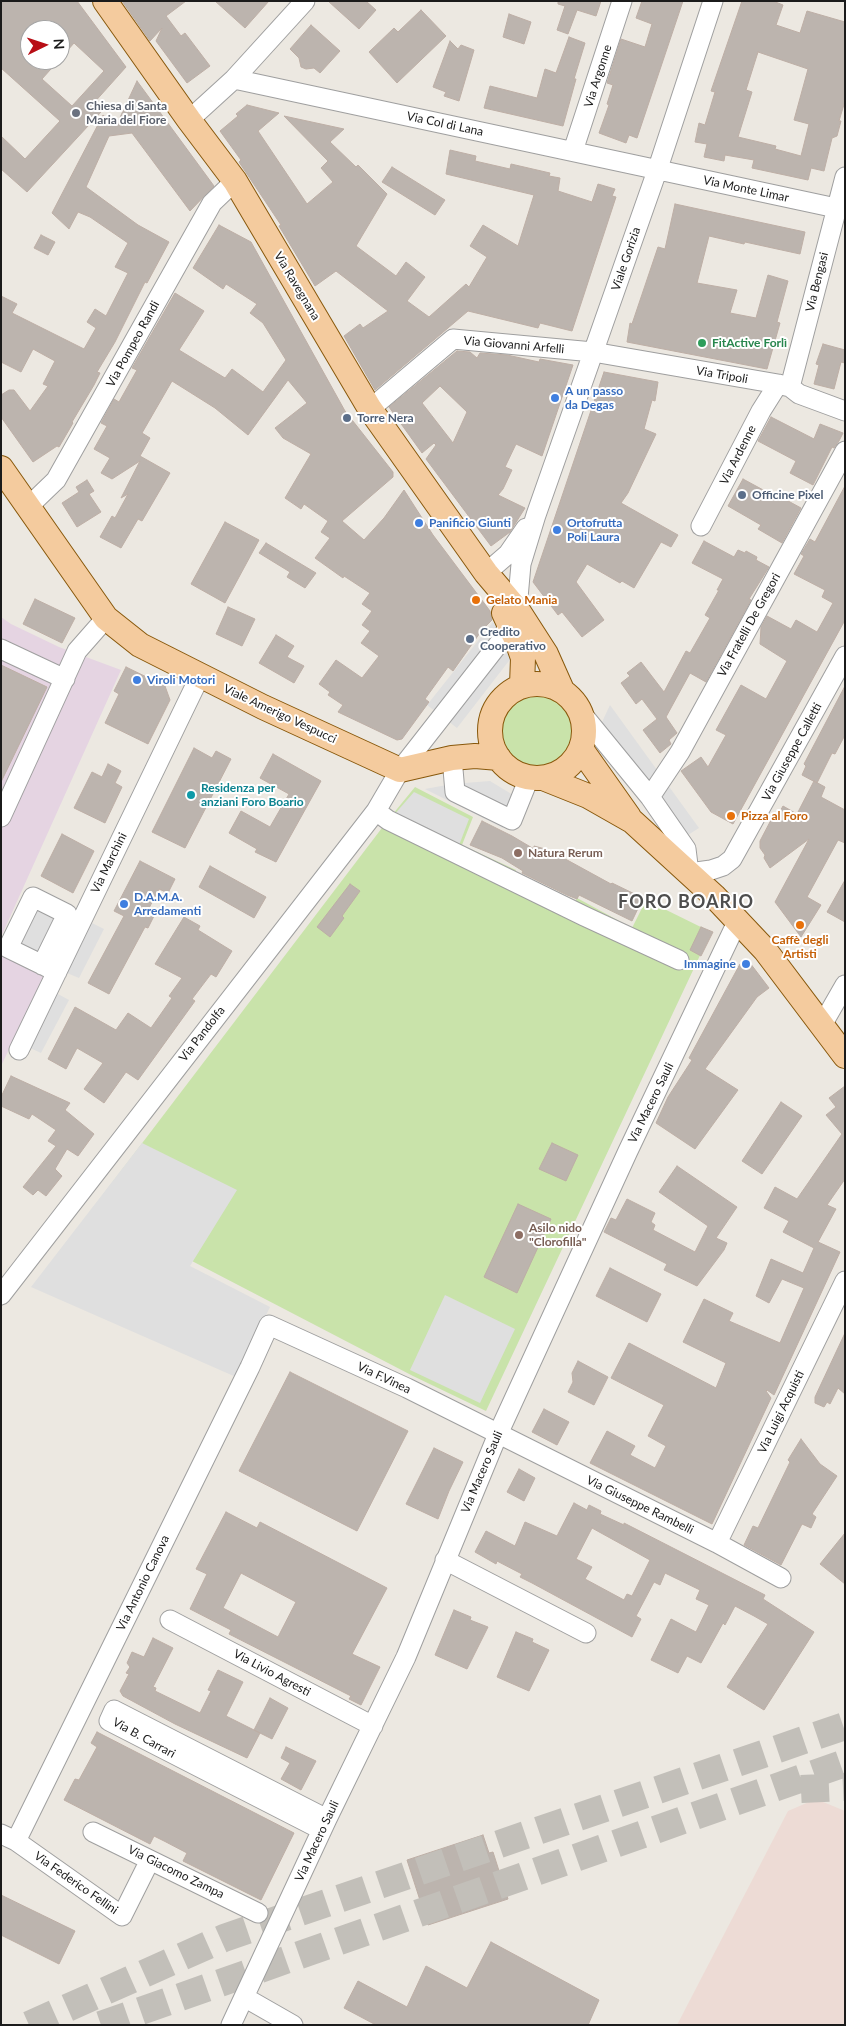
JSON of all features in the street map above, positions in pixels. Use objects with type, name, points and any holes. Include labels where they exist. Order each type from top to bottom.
[{"type":"main road","name":"Via Ravegnana","points":[[105,1],[189,120],[235,181],[370,409],[486,573],[514,617],[546,654],[562,690]]},
{"type":"main road","name":"Viale Amerigo Vespucci","points":[[1,468],[106,618],[140,645],[200,676],[400,770]]},
{"type":"main road","name":"Via Ravegnana","points":[[514,617],[523,658],[522,685]]},
{"type":"main road","points":[[536,778],[556,775],[566,768],[575,760],[584,738],[583,715],[571,697],[549,684],[536,683],[522,685],[512,690],[496,708],[492,719],[491,741],[499,758],[512,771],[588,796],[632,821]]},
{"type":"main road","points":[[581,749],[632,821],[738,920],[765,950],[845,1056]]},
{"type":"main road","points":[[400,770],[452,758],[475,756],[499,758]]},
{"type":"street","points":[[189,120],[234,79],[305,1]]},
{"type":"street","name":"Via Argonne","points":[[573,151],[622,1]]},
{"type":"street","name":"Viale Gorizia","points":[[514,617],[521,564],[536,515],[713,1]]},
{"type":"street","name":"Via Col di Lana","points":[[234,79],[656,170]]},
{"type":"street","name":"Via Monte Limar","points":[[656,170],[836,208]]},
{"type":"street","name":"Via Bengasi","points":[[784,386],[845,177]]},
{"type":"street","name":"Via Pompeo Randi","points":[[29,506],[56,480],[212,203],[235,181]]},
{"type":"street","name":"Via Giovanni Arfelli","points":[[370,409],[453,339],[593,352]]},
{"type":"street","name":"Via Tripoli","points":[[593,352],[784,386],[798,394],[845,412]]},
{"type":"street","name":"Via Ardenne","points":[[701,526],[761,411],[784,386]]},
{"type":"street","name":"Via Fratelli De Gregori","points":[[650,798],[680,752],[845,450]]},
{"type":"street","name":"Viale Gorizia","points":[[486,573],[508,554],[536,515]]},
{"type":"street","name":"Via Pandolfa","points":[[1,1295],[376,811],[400,770],[504,637],[514,617]]},
{"type":"street","points":[[1,817],[77,651],[106,618]]},
{"type":"street","points":[[1,649],[65,678]]},
{"type":"street","name":"Via Giuseppe Calletti","points":[[689,873],[711,870],[723,866],[732,859],[845,656]]},
{"type":"street","name":"Via Marchini","points":[[19,1050],[49,968],[200,676]]},
{"type":"street","points":[[583,715],[650,798],[686,849],[689,873]]},
{"type":"street","points":[[452,758],[455,792],[512,820],[536,778]]},
{"type":"street","points":[[376,811],[388,820],[584,916],[679,960]]},
{"type":"street","name":"Via Macero Sauli","points":[[231,2025],[324,1825],[374,1726],[406,1657],[498,1434],[628,1151],[738,920]]},
{"type":"street","points":[[822,1025],[845,985]]},
{"type":"street","name":"Via Luigi Acquisti","points":[[717,1543],[845,1281]]},
{"type":"street","name":"Via F.Vinea","points":[[269,1325],[407,1388],[498,1434]]},
{"type":"street","name":"Via Antonio Canova","points":[[8,1837],[246,1376],[269,1325]]},
{"type":"street","name":"Via Giuseppe Rambelli","points":[[498,1434],[717,1543],[781,1578]]},
{"type":"street","points":[[445,1560],[586,1634]]},
{"type":"street","name":"Via Livio Agresti","points":[[170,1620],[374,1726]]},
{"type":"street","name":"Via B. Carrari","points":[[114,1710],[324,1825],[109,1721],[114,1710]]},
{"type":"street","name":"Via Giacomo Zampa","points":[[93,1832],[258,1912]]},
{"type":"street","name":"Via Federico Fellini","points":[[8,1837],[122,1916],[150,1860]]},
{"type":"street","points":[[244,1997],[293,2025]]},
{"type":"shaded area","points":[[1,617],[11,624],[59,647],[121,670],[1,937]]},
{"type":"shaded area","points":[[493,622],[515,653],[457,728],[427,705]]},
{"type":"shaded area","points":[[610,705],[699,828],[677,842],[616,772],[595,737]]},
{"type":"shaded area","points":[[490,781],[518,798],[503,828],[425,789],[452,784]]},
{"type":"shaded area","points":[[414,792],[469,819],[458,848],[393,816]]},
{"type":"shaded area","points":[[29,887],[77,910],[46,974],[1,944]]},
{"type":"shaded area","points":[[92,923],[104,929],[79,978],[67,973]]},
{"type":"shaded area","points":[[1,955],[44,977],[1,1066]]},
{"type":"shaded area","points":[[56,993],[69,1000],[41,1053],[28,1047]]},
{"type":"shaded area","points":[[142,1143],[237,1190],[190,1266],[270,1307],[236,1377],[31,1287]]},
{"type":"shaded area","points":[[445,1295],[515,1329],[480,1403],[410,1370]]},
{"type":"shaded area","points":[[816,1799],[845,1811],[845,2025],[677,2025],[788,1811]]},
{"type":"green space","points":[[536,694],[556,700],[566,710],[572,730],[566,750],[556,760],[536,766],[516,760],[506,750],[500,730],[506,710],[516,700]]},
{"type":"green space","points":[[415,787],[473,817],[462,845],[516,870],[514,875],[575,902],[577,898],[632,928],[646,900],[711,932],[486,1411],[413,1376],[92,1209]]},
{"type":"building","name":"Chiesa di Santa Maria del Fiore","points":[[1,1],[77,1],[126,67],[92,105],[101,112],[27,192],[1,169],[1,136],[25,159],[60,121],[1,68]]},
{"type":"building","points":[[122,1],[186,1],[166,16],[181,36],[185,33],[210,66],[187,83],[156,41],[162,28],[150,41]]},
{"type":"building","points":[[215,1],[269,1],[245,28]]},
{"type":"building","points":[[328,1],[366,1],[376,10],[359,29]]},
{"type":"building","points":[[558,1],[601,1],[596,16],[577,10],[568,34],[557,30],[565,6],[558,4]]},
{"type":"building","points":[[642,1],[683,1],[637,138],[629,135],[626,143],[599,133],[609,105],[607,104],[613,85],[607,83],[621,39],[645,47],[652,24],[636,18]]},
{"type":"building","points":[[742,1],[773,1],[783,5],[776,25],[800,33],[807,11],[845,22],[845,101],[839,121],[841,121],[837,136],[832,138],[824,171],[811,168],[808,180],[752,168],[754,160],[725,155],[724,161],[704,157],[707,144],[695,142],[699,123],[705,125],[715,92],[711,91]],"holes":[[[758,52],[808,69],[794,120],[809,124],[801,156],[775,149],[776,146],[738,137],[752,92],[746,90]]]},
{"type":"building","points":[[421,10],[446,36],[397,83],[369,52],[394,28],[398,32]]},
{"type":"building","points":[[509,14],[531,22],[524,44],[503,37]]},
{"type":"building","points":[[311,25],[340,51],[320,73],[314,68],[306,69],[301,67],[299,58],[290,49]]},
{"type":"building","points":[[569,37],[585,43],[563,126],[484,108],[490,86],[537,98],[545,69],[556,73]]},
{"type":"building","points":[[450,41],[458,49],[461,45],[474,50],[459,101],[444,96],[446,92],[433,87]]},
{"type":"building","points":[[137,81],[214,186],[190,211],[132,133],[109,136],[86,187],[138,225],[169,242],[147,283],[145,282],[115,342],[97,372],[100,373],[94,385],[59,447],[57,446],[33,462],[1,417],[1,395],[9,390],[14,390],[30,411],[48,386],[43,384],[55,361],[33,349],[21,372],[1,362],[1,296],[17,304],[12,313],[84,349],[96,328],[87,322],[95,309],[106,316],[128,273],[115,267],[128,243],[90,217],[78,212],[69,229],[52,213],[103,115],[116,126]]},
{"type":"building","points":[[247,105],[279,113],[258,131],[307,204],[333,182],[321,168],[328,161],[284,116],[344,129],[330,142],[356,167],[358,165],[387,194],[356,246],[396,276],[406,262],[425,277],[407,301],[429,317],[466,284],[469,287],[487,257],[470,246],[483,225],[518,246],[534,195],[446,174],[450,150],[476,156],[475,161],[510,169],[511,164],[550,173],[549,176],[560,178],[558,191],[592,202],[598,184],[615,189],[612,196],[616,197],[572,331],[540,323],[538,328],[468,311],[375,390],[344,336],[360,324],[363,328],[388,311],[336,271],[315,286],[279,226],[281,225],[239,162],[241,160],[220,131],[238,116],[236,114]]},
{"type":"building","points":[[392,167],[445,200],[435,215],[382,182]]},
{"type":"building","points":[[675,204],[805,232],[800,254],[709,236],[697,283],[737,290],[730,313],[756,318],[768,275],[788,281],[777,322],[780,323],[767,369],[627,342],[630,323],[632,324],[658,247],[665,249]]},
{"type":"building","points":[[219,225],[251,242],[345,411],[393,472],[393,477],[342,521],[364,540],[384,518],[404,490],[433,535],[490,611],[492,620],[482,630],[453,671],[448,667],[425,699],[429,702],[402,739],[397,740],[338,712],[343,705],[328,695],[330,692],[319,684],[336,660],[362,678],[379,656],[361,643],[370,631],[362,625],[372,611],[362,604],[370,593],[344,576],[343,578],[315,558],[330,538],[321,532],[328,521],[304,504],[301,509],[285,498],[311,454],[283,438],[275,428],[307,403],[288,380],[248,435],[215,408],[172,381],[142,433],[150,438],[140,456],[170,473],[142,521],[138,519],[121,548],[100,537],[112,516],[115,518],[128,494],[121,498],[140,461],[112,479],[101,473],[110,458],[94,449],[107,426],[101,423],[114,399],[119,402],[137,370],[132,368],[175,293],[204,311],[179,350],[225,378],[232,369],[263,392],[286,360],[263,323],[250,313],[257,304],[226,284],[223,289],[193,268]]},
{"type":"building","points":[[41,235],[55,242],[48,255],[34,248]]},
{"type":"building","points":[[823,344],[845,350],[845,363],[841,362],[834,389],[814,384],[819,365],[816,364]]},
{"type":"building","points":[[457,351],[470,352],[477,358],[480,353],[507,355],[539,362],[540,359],[573,365],[542,456],[516,444],[505,467],[512,470],[498,495],[525,508],[510,532],[491,546],[426,459],[436,445],[434,443],[422,453],[389,407]],"holes":[[[440,386],[467,412],[453,443],[422,403]]]},
{"type":"building","points":[[604,372],[658,382],[655,401],[652,400],[644,429],[656,434],[628,493],[621,503],[678,535],[671,547],[661,542],[634,588],[622,581],[620,583],[587,564],[576,582],[604,620],[582,637],[562,612],[558,615],[533,582]]},
{"type":"building","points":[[771,417],[814,439],[820,424],[843,433],[834,448],[832,447],[813,485],[790,473],[796,461],[758,441]]},
{"type":"building","points":[[743,479],[801,508],[782,543],[758,529],[761,525],[728,506]]},
{"type":"building","points":[[87,480],[94,491],[89,494],[101,512],[77,527],[62,503],[79,492],[76,487]]},
{"type":"building","points":[[845,486],[845,620],[733,824],[711,812],[681,771],[701,757],[708,767],[726,735],[716,730],[741,685],[766,699],[787,661],[760,644],[761,627],[767,616],[791,629],[796,620],[817,632],[833,603],[822,597],[825,590],[794,574],[804,556],[801,554],[810,539],[815,542]]},
{"type":"building","points":[[225,522],[259,540],[225,603],[191,584]]},
{"type":"building","points":[[704,541],[734,557],[738,550],[745,553],[746,551],[757,557],[756,560],[769,567],[749,599],[751,600],[706,682],[690,673],[666,717],[677,733],[669,740],[671,744],[660,753],[643,730],[657,719],[642,699],[636,704],[621,683],[630,676],[627,673],[641,662],[664,692],[686,651],[690,653],[710,618],[705,615],[723,579],[692,563]]},
{"type":"building","points":[[266,543],[316,573],[305,588],[287,577],[290,572],[259,553]]},
{"type":"building","points":[[35,599],[75,618],[62,643],[23,624]]},
{"type":"building","points":[[228,607],[255,619],[242,646],[216,634]]},
{"type":"building","points":[[276,635],[294,646],[287,657],[304,666],[294,683],[259,663]]},
{"type":"building","points":[[1,665],[47,687],[1,782]]},
{"type":"building","points":[[126,667],[165,686],[170,700],[148,744],[105,723],[119,694],[114,691]]},
{"type":"building","points":[[845,686],[845,735],[835,754],[832,753],[817,783],[802,775],[806,766],[804,764]]},
{"type":"building","name":"Residenza per anziani Foro Boario","points":[[194,748],[212,758],[216,751],[231,759],[185,848],[152,832]]},
{"type":"building","points":[[273,754],[321,781],[276,862],[255,852],[257,849],[229,833],[241,811],[270,827],[289,794],[260,778]]},
{"type":"building","points":[[108,764],[121,771],[115,783],[122,787],[105,823],[74,808],[92,772],[102,777]]},
{"type":"building","points":[[814,781],[825,787],[821,797],[845,810],[845,843],[838,840],[807,897],[821,905],[801,937],[775,902],[809,839],[770,868],[760,848],[760,841],[772,818],[775,820],[783,806],[797,814]]},
{"type":"building","points":[[482,821],[534,849],[534,846],[549,850],[553,855],[558,855],[611,884],[643,898],[632,921],[579,895],[577,899],[567,895],[522,873],[523,871],[502,858],[470,845]]},
{"type":"building","points":[[62,834],[94,851],[73,893],[41,876]]},
{"type":"building","points":[[140,861],[175,879],[168,893],[159,889],[148,910],[155,914],[148,928],[145,927],[109,994],[88,983],[124,916],[114,911]]},
{"type":"building","points":[[210,866],[266,897],[254,918],[199,887]]},
{"type":"building","points":[[845,880],[845,922],[827,912]]},
{"type":"building","points":[[350,884],[360,891],[330,937],[317,927]]},
{"type":"building","points":[[184,917],[200,926],[198,930],[232,951],[216,977],[211,974],[192,999],[195,1001],[138,1080],[126,1072],[104,1103],[84,1089],[103,1063],[77,1048],[66,1069],[48,1059],[75,1007],[116,1030],[128,1013],[151,1028],[172,998],[169,996],[182,978],[155,964]]},
{"type":"building","points":[[701,927],[713,932],[701,956],[690,950]]},
{"type":"building","points":[[747,959],[769,988],[757,997],[705,1069],[738,1090],[695,1149],[656,1123],[668,1097],[692,1060],[689,1058],[740,964]]},
{"type":"building","points":[[11,1076],[70,1103],[65,1110],[94,1134],[78,1156],[67,1149],[55,1169],[62,1176],[46,1196],[38,1190],[33,1195],[23,1187],[56,1146],[48,1141],[56,1130],[32,1114],[29,1119],[1,1106],[1,1097]]},
{"type":"building","points":[[845,1086],[845,1179],[827,1205],[836,1209],[818,1242],[840,1252],[774,1395],[766,1391],[771,1398],[712,1524],[590,1463],[607,1431],[635,1446],[630,1455],[655,1468],[666,1446],[648,1436],[664,1405],[611,1378],[629,1343],[716,1388],[726,1363],[683,1342],[704,1299],[733,1313],[729,1321],[780,1343],[804,1288],[782,1279],[769,1303],[756,1296],[771,1259],[803,1273],[814,1248],[783,1232],[789,1221],[764,1208],[775,1187],[797,1199],[842,1134],[826,1115],[836,1107],[829,1098]]},
{"type":"building","points":[[781,1102],[802,1116],[762,1174],[742,1161]]},
{"type":"building","points":[[552,1143],[578,1155],[566,1181],[539,1169]]},
{"type":"building","points":[[677,1166],[737,1207],[716,1238],[727,1243],[724,1250],[697,1286],[664,1270],[667,1264],[604,1232],[611,1218],[616,1220],[627,1199],[655,1213],[651,1222],[655,1225],[653,1230],[695,1252],[708,1226],[659,1192]]},
{"type":"building","points":[[518,1204],[551,1219],[517,1293],[484,1277]]},
{"type":"building","points":[[610,1268],[661,1294],[647,1322],[596,1296]]},
{"type":"building","points":[[845,1333],[845,1394],[838,1388],[830,1404],[827,1402],[824,1407],[815,1403],[815,1397]]},
{"type":"building","points":[[578,1361],[608,1377],[594,1405],[568,1392],[573,1382],[572,1373]]},
{"type":"building","points":[[290,1372],[408,1431],[357,1531],[239,1471]]},
{"type":"building","points":[[544,1409],[569,1422],[557,1445],[532,1432]]},
{"type":"building","points":[[801,1439],[820,1464],[837,1476],[812,1514],[816,1517],[811,1528],[802,1524],[781,1565],[744,1545],[753,1526],[758,1528],[790,1462],[788,1460]]},
{"type":"building","points":[[434,1448],[463,1462],[438,1519],[406,1504]]},
{"type":"building","points":[[519,1469],[535,1478],[524,1501],[507,1492]]},
{"type":"building","points":[[574,1503],[587,1510],[589,1505],[601,1511],[600,1514],[624,1525],[624,1523],[765,1595],[763,1599],[814,1632],[764,1710],[727,1687],[768,1624],[754,1616],[735,1606],[725,1625],[723,1623],[701,1663],[687,1656],[678,1673],[651,1660],[671,1619],[696,1632],[709,1605],[696,1599],[700,1590],[665,1573],[660,1585],[654,1582],[636,1616],[641,1619],[632,1637],[520,1577],[522,1574],[497,1561],[496,1564],[475,1552],[486,1531],[515,1546],[525,1522],[557,1536]],"holes":[[[592,1528],[650,1560],[632,1596],[627,1594],[624,1600],[585,1579],[592,1567],[576,1559]]]},
{"type":"building","points":[[226,1512],[257,1528],[260,1522],[387,1588],[352,1654],[380,1667],[361,1705],[349,1699],[351,1696],[229,1634],[231,1630],[190,1609],[207,1574],[196,1569]],"holes":[[[241,1573],[296,1602],[278,1637],[223,1608]]]},
{"type":"building","points":[[845,1533],[845,1584],[820,1564]]},
{"type":"building","points":[[454,1610],[471,1617],[470,1620],[488,1627],[467,1669],[435,1655]]},
{"type":"building","points":[[516,1632],[533,1639],[532,1642],[549,1650],[529,1691],[497,1677]]},
{"type":"building","points":[[153,1638],[173,1648],[153,1687],[156,1688],[155,1691],[200,1713],[211,1691],[208,1690],[218,1670],[243,1682],[226,1716],[260,1733],[247,1758],[175,1724],[123,1696],[120,1691],[129,1674],[126,1673],[130,1667],[127,1663],[132,1652],[144,1657]]},
{"type":"building","points":[[270,1698],[288,1708],[272,1739],[254,1730]]},
{"type":"building","points":[[97,1732],[294,1833],[261,1900],[183,1861],[187,1853],[166,1842],[154,1836],[150,1844],[64,1800],[75,1779],[79,1780],[97,1747],[91,1743]]},
{"type":"building","points":[[286,1747],[316,1761],[301,1790],[281,1779],[290,1763],[281,1758]]},
{"type":"building","points":[[483,1835],[489,1853],[493,1852],[508,1899],[428,1925],[407,1860]]},
{"type":"building","points":[[1,1895],[75,1931],[59,1964],[1,1935]]},
{"type":"building","points":[[491,1942],[599,2000],[588,2025],[376,2025],[344,2008],[358,1981],[407,2007],[426,1966],[467,1988]]},
{"type":"tunnel","points":[[29,2025],[224,1938],[845,1726]]},
{"type":"tunnel","points":[[101,2025],[845,1763]]},
{"type":"tunnel","points":[[801,1789],[845,1787]]},
{"type":"place","name":"Chiesa di Santa Maria del Fiore","points":[[76,113]]},
{"type":"place","name":"FitActive Forlì","points":[[702,343]]},
{"type":"place","name":"A un passo da Degas","points":[[555,398]]},
{"type":"place","name":"Torre Nera","points":[[347,418]]},
{"type":"place","name":"Officine Pixel","points":[[742,495]]},
{"type":"place","name":"Panificio Giunti","points":[[419,523]]},
{"type":"place","name":"Ortofrutta Poli Laura","points":[[557,530]]},
{"type":"place","name":"Gelato Mania","points":[[476,600]]},
{"type":"place","name":"Credito Cooperativo","points":[[470,639]]},
{"type":"place","name":"Viroli Motori","points":[[137,680]]},
{"type":"place","name":"Residenza per anziani Foro Boario","points":[[191,795]]},
{"type":"place","name":"Pizza al Foro","points":[[731,816]]},
{"type":"place","name":"Natura Rerum","points":[[518,853]]},
{"type":"place","name":"D.A.M.A. Arredamenti","points":[[124,904]]},
{"type":"place","name":"Caffè degli Artisti","points":[[800,925]]},
{"type":"place","name":"Immagine","points":[[746,964]]},
{"type":"place","name":"Asilo nido \"Clorofilla\"","points":[[519,1235]]},
{"type":"district","name":"FORO BOARIO","points":[[686,902]]}]
